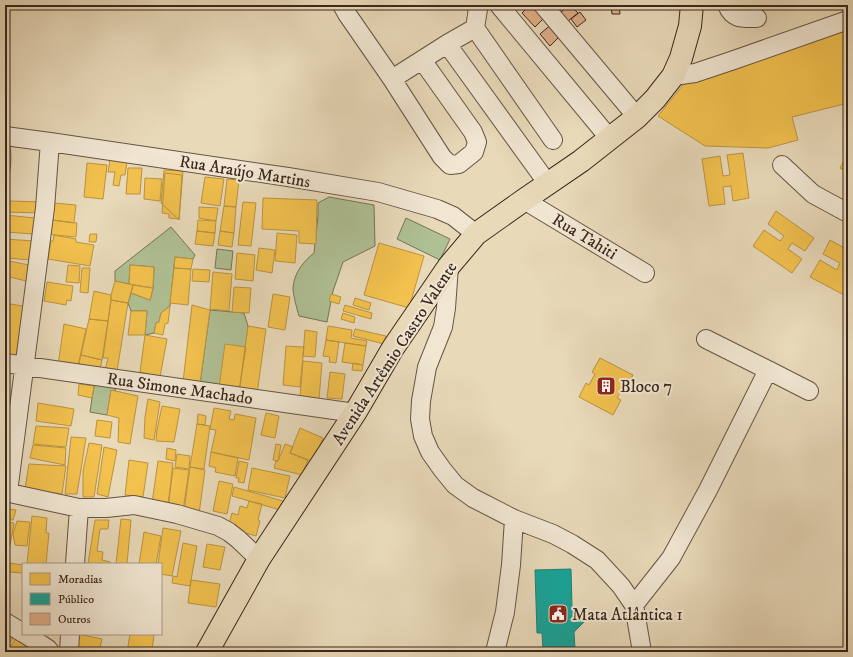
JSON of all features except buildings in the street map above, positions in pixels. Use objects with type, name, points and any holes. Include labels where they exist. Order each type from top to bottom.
[{"type":"main road","name":"Avenida Artêmio Castro Valente","points":[[207,652],[259,559],[355,413],[393,348],[449,266],[476,234],[581,161],[610,139],[655,99],[673,76],[681,58],[690,26],[692,5]]},
{"type":"street","points":[[342,5],[442,157],[450,165],[459,164],[474,152],[477,142],[473,132],[422,60]]},
{"type":"street","points":[[475,5],[478,10],[475,28],[553,140]]},
{"type":"street","points":[[498,5],[610,139]]},
{"type":"street","points":[[543,5],[637,116]]},
{"type":"street","points":[[727,5],[729,10],[738,18],[757,18]]},
{"type":"street","points":[[673,76],[695,72],[731,61],[848,20]]},
{"type":"street","points":[[392,79],[475,28]]},
{"type":"street","points":[[447,44],[548,184]]},
{"type":"street","name":"Rua Araújo Martins","points":[[5,136],[280,176],[378,192],[437,209],[453,216],[476,234]]},
{"type":"street","points":[[50,142],[45,208],[7,492],[80,508],[106,508],[134,505],[177,514],[218,526],[229,532],[259,559]]},
{"type":"street","points":[[782,165],[813,194],[848,213]]},
{"type":"street","name":"Rua Tahiti","points":[[524,200],[645,273]]},
{"type":"street","points":[[449,266],[446,308],[442,327],[427,367],[421,401],[420,420],[430,452],[456,485],[472,498],[514,519],[553,534],[572,544],[596,560],[621,586],[634,605],[642,652]]},
{"type":"street","points":[[706,339],[809,391]]},
{"type":"street","name":"Rua Simone Machado","points":[[5,363],[355,413]]},
{"type":"street","points":[[634,605],[671,558],[708,490],[768,370]]},
{"type":"street","points":[[75,563],[80,508]]},
{"type":"street","points":[[495,652],[505,612],[511,565],[514,519]]},
{"type":"street","points":[[5,622],[22,632]]},
{"type":"street","points":[[27,635],[48,649],[50,652]]},
{"type":"street","points":[[69,652],[70,635]]},
{"type":"green space","points":[[5,147],[10,147],[11,159],[5,198]]},
{"type":"green space","points":[[329,197],[374,205],[375,246],[343,262],[333,291],[327,322],[299,316],[293,288],[295,277],[300,268],[314,253],[318,203]]},
{"type":"green space","points":[[406,218],[450,239],[440,260],[397,239]]},
{"type":"green space","points":[[171,227],[195,255],[193,259],[175,257],[170,306],[161,313],[159,322],[156,323],[154,333],[145,335],[147,311],[131,311],[128,303],[131,293],[150,300],[153,288],[154,267],[130,265],[129,284],[115,281],[115,271]]},
{"type":"green space","points":[[217,249],[233,251],[231,270],[215,268]]},
{"type":"green space","points":[[210,310],[244,313],[248,326],[246,347],[219,388],[200,384]]},
{"type":"green space","points":[[95,382],[117,383],[115,391],[111,391],[107,415],[90,412]]},
{"type":"place","name":"Bloco 7","points":[[606,386]]},
{"type":"place","name":"Mata Atlântica 1","points":[[558,614]]}]
